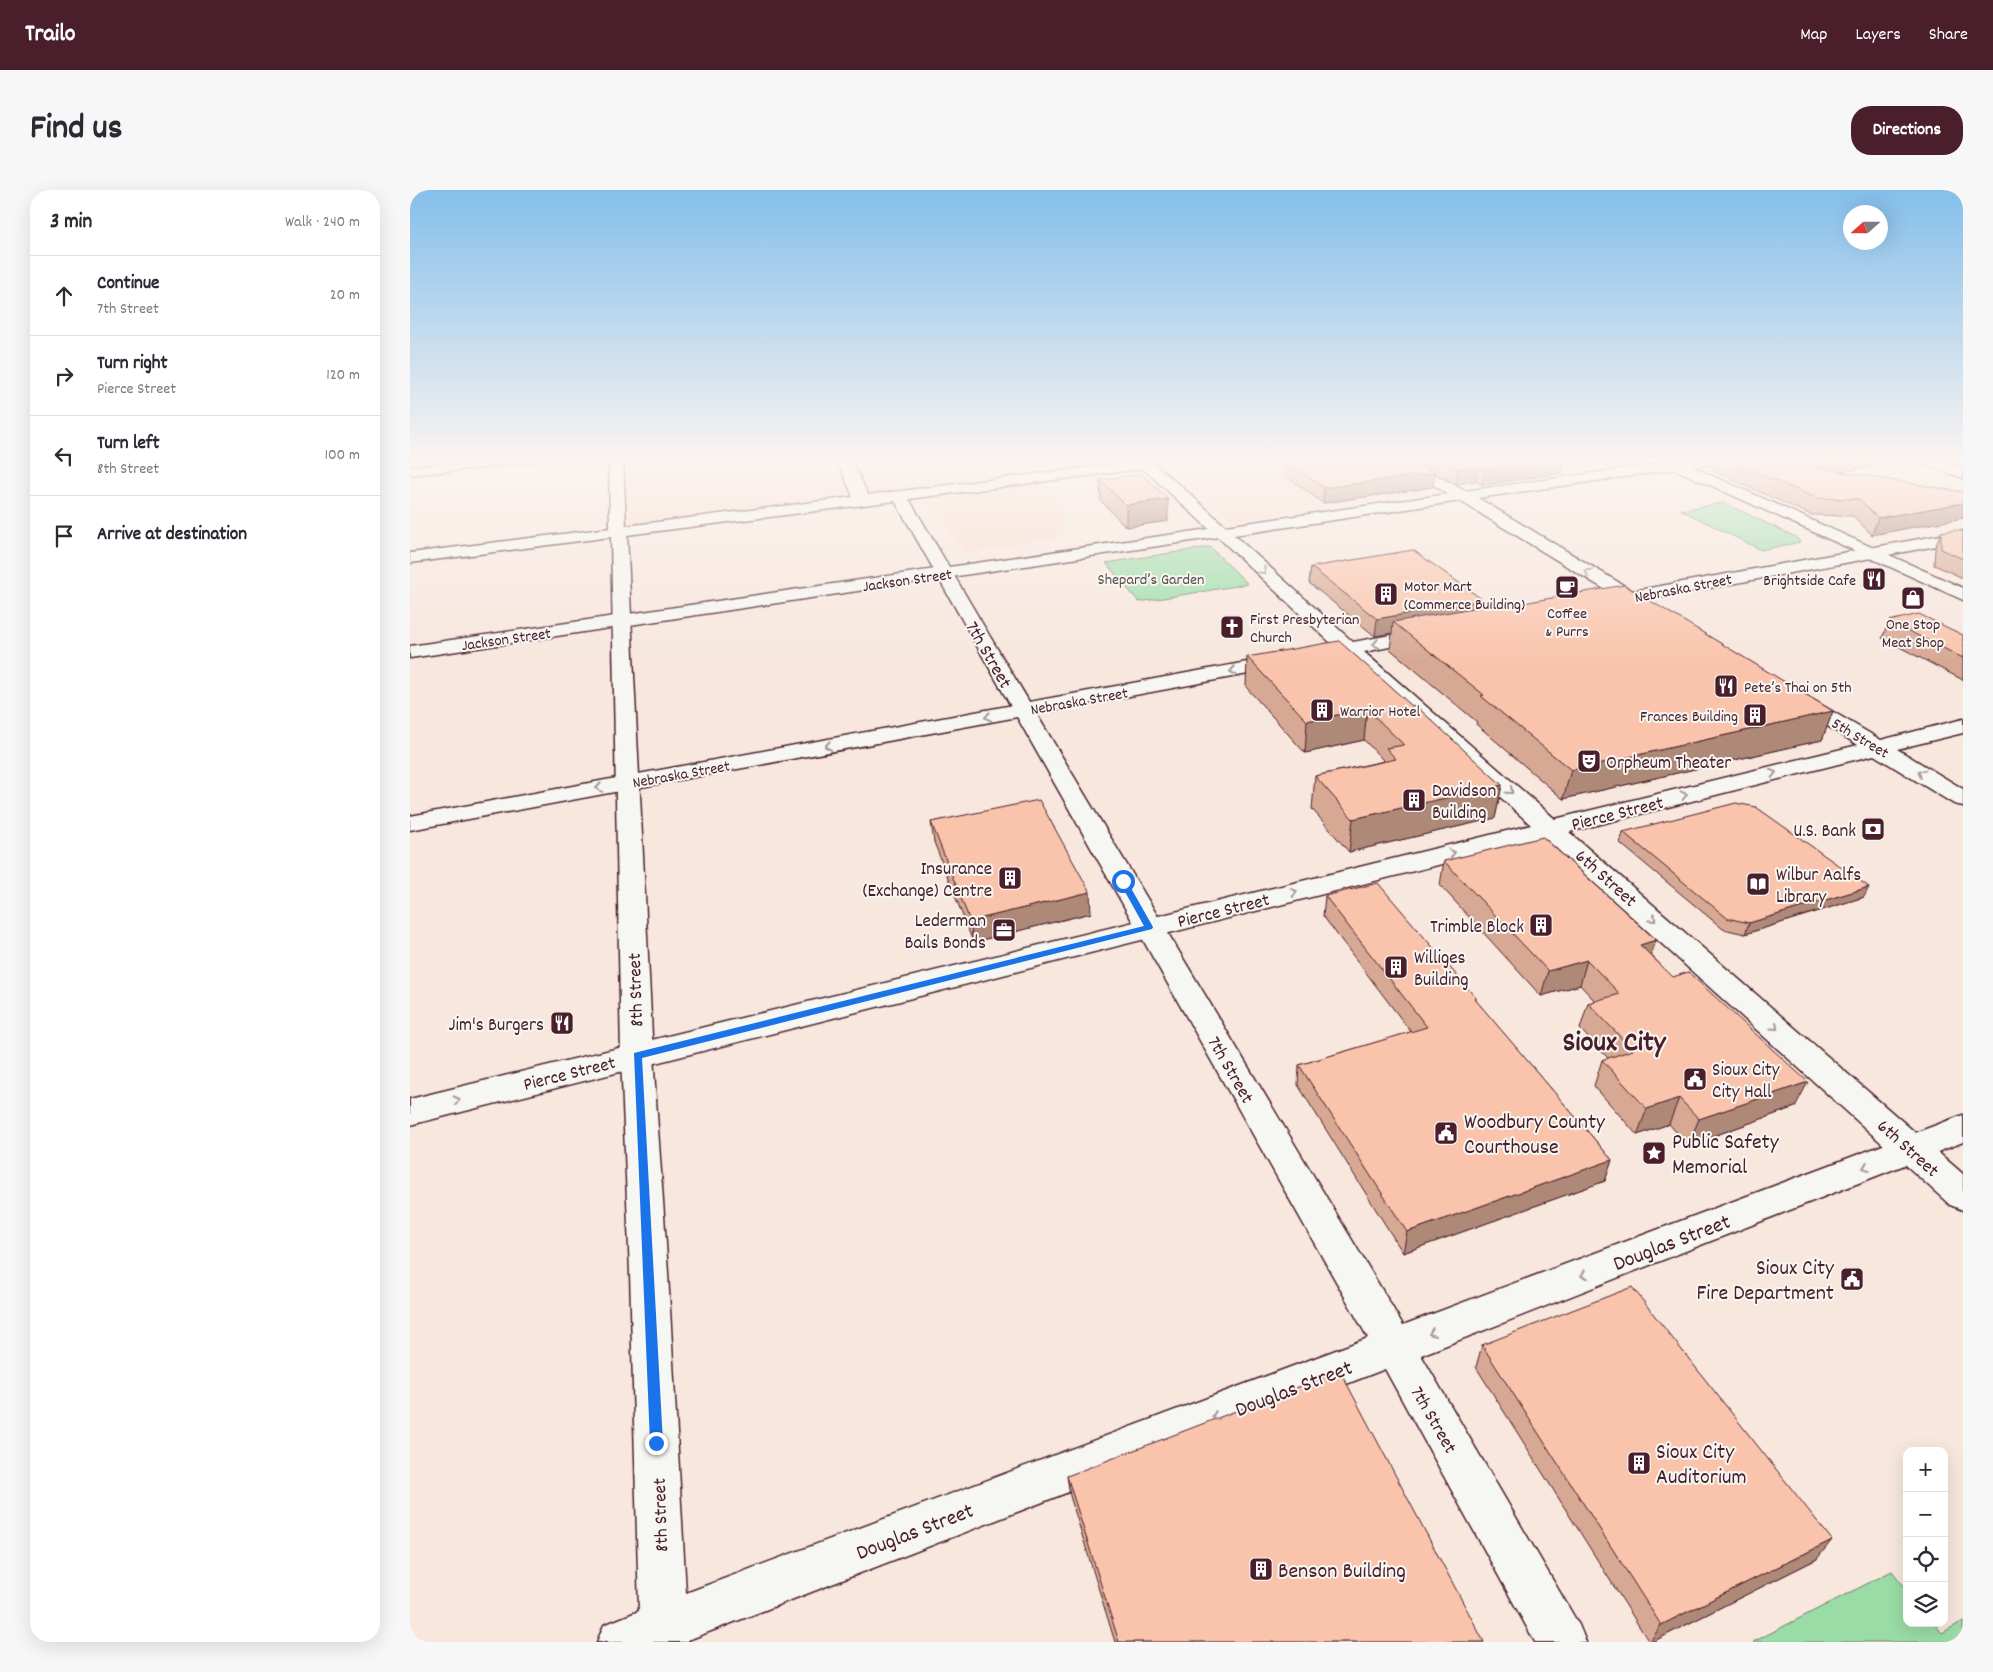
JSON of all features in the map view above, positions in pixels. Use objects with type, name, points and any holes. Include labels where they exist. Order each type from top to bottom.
[{"type":"main road","name":"8th Street","points":[[620,527],[626,783],[664,1634]]},
{"type":"main road","points":[[410,558],[661,527]]},
{"type":"main road","name":"7th Street","points":[[918,527],[1395,1348],[1562,1642]]},
{"type":"main road","name":"6th Street","points":[[1216,527],[1350,649],[1963,1195]]},
{"type":"main road","name":"Jackson Street","points":[[410,652],[1258,527]]},
{"type":"main road","points":[[1513,527],[1650,608]]},
{"type":"main road","points":[[1814,527],[1963,594]]},
{"type":"main road","name":"Nebraska Street","points":[[1588,605],[1963,536]]},
{"type":"main road","name":"Nebraska Street","points":[[410,823],[1447,631]]},
{"type":"main road","name":"5th Street","points":[[1784,690],[1963,798]]},
{"type":"main road","name":"Pierce Street","points":[[410,1112],[1963,726]]},
{"type":"main road","name":"Douglas Street","points":[[621,1642],[664,1634],[1963,1128]]},
{"type":"shaded area","points":[[947,527],[1063,527],[1064,536],[964,553]]},
{"type":"green space","points":[[1715,527],[1774,527],[1796,537],[1800,542],[1761,550]]},
{"type":"green space","name":"Shepard’s Garden","points":[[1210,547],[1248,584],[1139,602],[1106,563]]},
{"type":"green space","points":[[1892,1571],[1903,1585],[1903,1627],[1937,1627],[1942,1633],[1963,1621],[1963,1642],[1753,1642]]},
{"type":"building","points":[[1963,531],[1963,559],[1941,549],[1941,532]]},
{"type":"building","name":"Motor Mart (Commerce Building)","points":[[1413,550],[1483,600],[1377,619],[1311,567]]},
{"type":"building","points":[[1624,585],[1833,711],[1571,770],[1481,696],[1484,695],[1393,622],[1502,603],[1507,606]]},
{"type":"building","points":[[1919,614],[1963,635],[1963,658],[1889,621]]},
{"type":"building","points":[[1339,641],[1412,706],[1415,705],[1502,785],[1353,819],[1315,776],[1396,759],[1386,748],[1404,745],[1367,709],[1307,721],[1247,657]]},
{"type":"building","name":"Insurance (Exchange) Centre","points":[[1039,800],[1090,892],[970,921],[931,822]]},
{"type":"building","name":"Wilbur Aalfs Library","points":[[1736,803],[1756,807],[1869,887],[1749,923],[1727,918],[1623,832]]},
{"type":"building","points":[[1543,837],[1656,940],[1640,945],[1673,977],[1688,972],[1808,1082],[1699,1119],[1679,1098],[1647,1109],[1602,1060],[1633,1050],[1588,1003],[1620,994],[1587,960],[1548,971],[1444,861]]},
{"type":"building","name":"Woodbury County Courthouse","points":[[1378,883],[1612,1160],[1407,1232],[1299,1065],[1427,1027],[1325,896]]},
{"type":"building","name":"Sioux City Auditorium","points":[[1632,1287],[1832,1540],[1661,1625],[1482,1345]]},
{"type":"building","name":"Benson Building","points":[[1340,1371],[1484,1642],[1119,1642],[1067,1476]]},
{"type":"place","name":"Brightside Cafe","points":[[1874,579]]},
{"type":"place","name":"Coffee & Purrs","points":[[1567,587]]},
{"type":"place","name":"Motor Mart (Commerce Building)","points":[[1386,594]]},
{"type":"place","name":"One Stop Meat Shop","points":[[1913,598]]},
{"type":"place","name":"First Presbyterian Church","points":[[1232,627]]},
{"type":"place","name":"Pete’s Thai on 5th","points":[[1726,686]]},
{"type":"place","name":"Warrior Hotel","points":[[1322,710]]},
{"type":"place","name":"Frances Building","points":[[1755,715]]},
{"type":"place","name":"Orpheum Theater","points":[[1589,761]]},
{"type":"place","name":"Davidson Building","points":[[1414,800]]},
{"type":"place","name":"U.S. Bank","points":[[1873,829]]},
{"type":"place","name":"Insurance (Exchange) Centre","points":[[1010,878]]},
{"type":"place","name":"Wilbur Aalfs Library","points":[[1758,884]]},
{"type":"place","name":"Trimble Block","points":[[1541,925]]},
{"type":"place","name":"Lederman Bails Bonds","points":[[1004,930]]},
{"type":"place","name":"Williges Building","points":[[1396,967]]},
{"type":"place","name":"Jim's Burgers","points":[[562,1023]]},
{"type":"place","name":"Sioux City City Hall","points":[[1695,1079]]},
{"type":"place","name":"Woodbury County Courthouse","points":[[1446,1133]]},
{"type":"place","name":"Public Safety Memorial","points":[[1654,1153]]},
{"type":"place","name":"Sioux City Fire Department","points":[[1852,1279]]},
{"type":"place","name":"Sioux City Auditorium","points":[[1639,1463]]},
{"type":"place","name":"Benson Building","points":[[1261,1569]]},
{"type":"district","name":"Sioux City","points":[[1614,1040]]},
{"type":"route","points":[[656,1443],[637,1056],[1149,927],[1123,881]]}]
